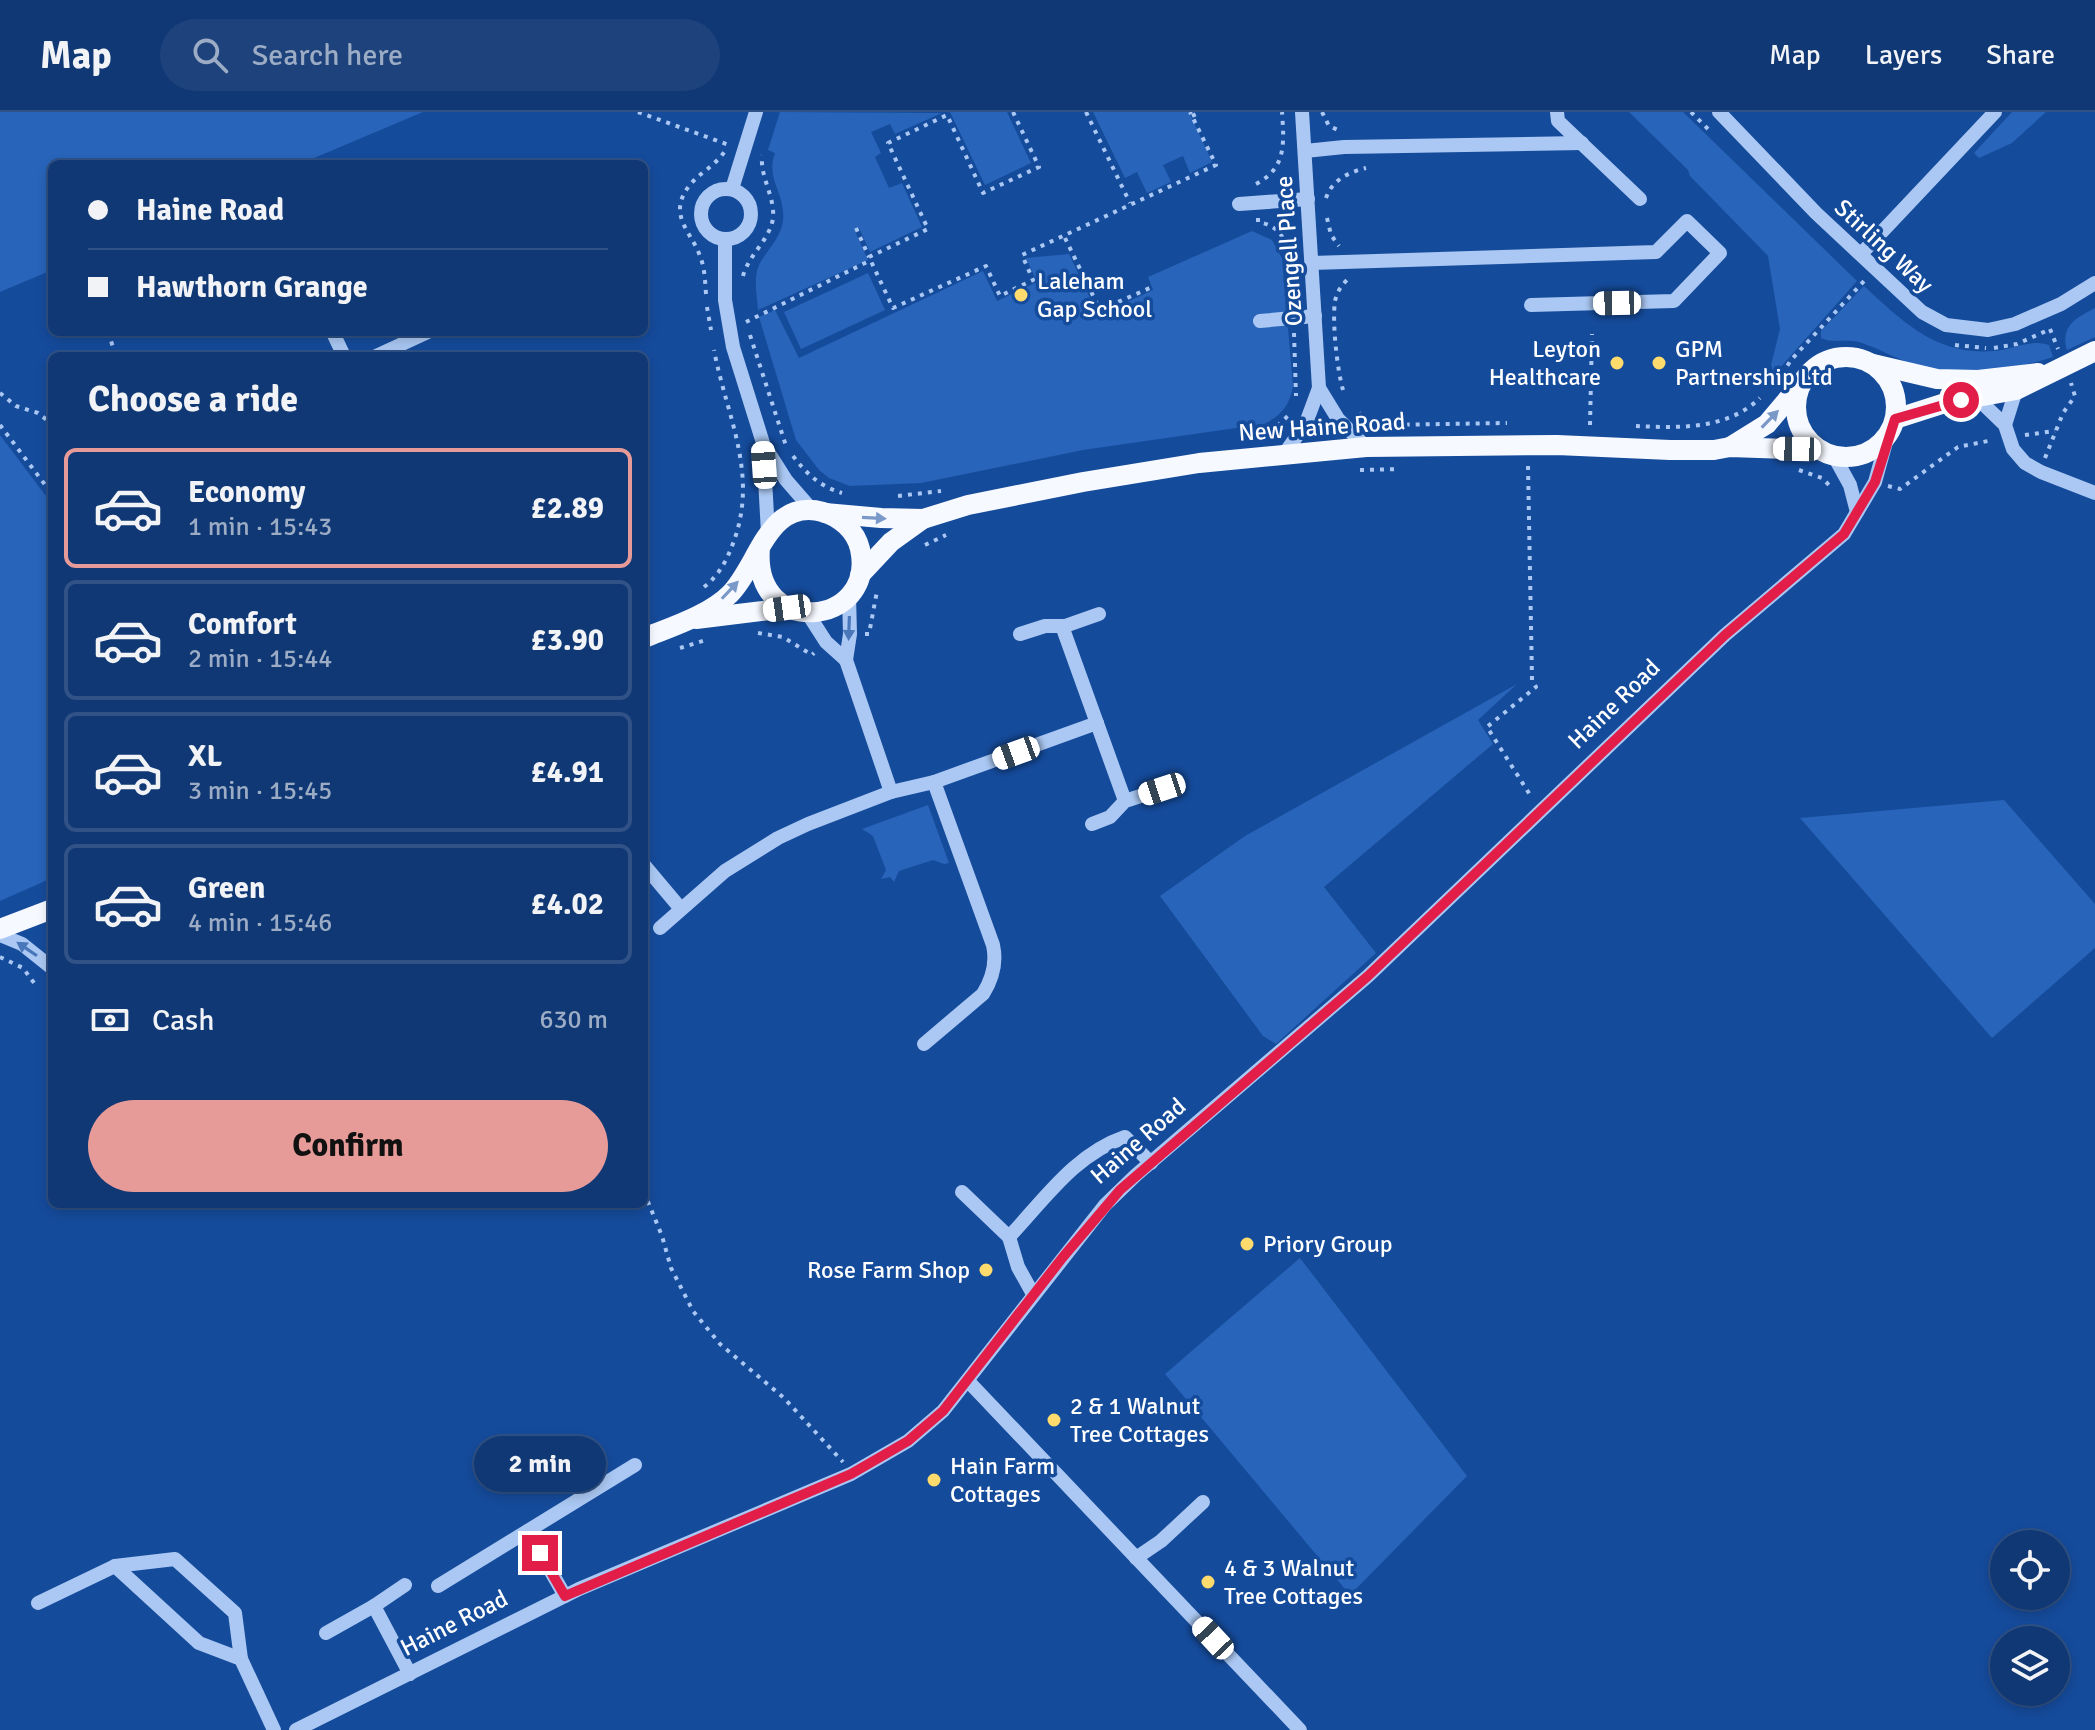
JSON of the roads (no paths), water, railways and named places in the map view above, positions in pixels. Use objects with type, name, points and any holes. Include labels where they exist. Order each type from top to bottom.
[{"type":"main road","points":[[1891,427],[1945,403],[2016,390],[2095,351]]},
{"type":"main road","points":[[1869,363],[1892,386],[1896,403],[1891,427],[1878,446],[1864,454],[1849,457],[1827,453],[1808,439],[1796,411],[1797,396],[1803,381],[1825,361],[1840,357],[1855,358],[1937,379],[1978,380],[2059,369]]},
{"type":"main road","name":"New Haine Road","points":[[1730,447],[1767,424],[1803,381]]},
{"type":"main road","name":"New Haine Road","points":[[849,596],[860,575],[891,542],[923,519],[968,505],[1199,463],[1366,447],[1557,445],[1714,450],[1730,447],[1827,453]]},
{"type":"main road","name":"New Haine Road","points":[[648,636],[690,620],[730,594],[780,520],[796,512],[923,519]]},
{"type":"main road","points":[[819,512],[839,519],[851,530],[862,559],[860,575]]},
{"type":"main road","points":[[764,540],[759,566],[763,583],[773,598],[787,608]]},
{"type":"main road","points":[[808,614],[838,606],[849,596]]},
{"type":"main road","name":"New Haine Road","points":[[690,620],[787,608],[808,614]]},
{"type":"main road","points":[[0,929],[48,911]]},
{"type":"street","name":"Ozengell Place","points":[[1285,453],[1306,423],[1319,388],[1302,112]]},
{"type":"street","points":[[1557,112],[1558,121],[1640,199]]},
{"type":"street","name":"Stirling Way","points":[[1719,112],[1816,213],[1922,312],[1946,325],[1988,330],[2015,324],[2061,304],[2095,283]]},
{"type":"street","points":[[1861,254],[1995,112]]},
{"type":"street","points":[[732,189],[736,147],[750,114]]},
{"type":"street","points":[[1305,151],[1344,147],[1582,143]]},
{"type":"street","points":[[732,189],[746,198],[750,221],[741,234],[725,239],[704,227],[701,210],[708,195],[732,189]]},
{"type":"street","points":[[1245,203],[1308,199]]},
{"type":"street","points":[[1312,263],[1656,252],[1687,221],[1720,253],[1674,301],[1531,305]]},
{"type":"street","points":[[725,239],[725,300],[733,347],[763,443],[786,480],[819,512]]},
{"type":"street","points":[[1260,321],[1315,316]]},
{"type":"street","points":[[385,352],[419,336]]},
{"type":"street","name":"Ozengell Place","points":[[1319,388],[1338,419],[1366,447]]},
{"type":"street","points":[[2007,432],[2016,390]]},
{"type":"street","points":[[1977,398],[2007,432],[2013,449],[2025,463],[2095,493]]},
{"type":"street","name":"Haine Road","points":[[296,1730],[565,1596],[851,1474],[908,1441],[943,1411],[1105,1205],[1368,976],[1725,635],[1844,534],[1875,482],[1891,427]]},
{"type":"street","points":[[763,443],[764,540]]},
{"type":"street","points":[[1827,453],[1850,485],[1857,512]]},
{"type":"street","points":[[849,596],[850,634],[846,660],[891,792]]},
{"type":"street","points":[[808,614],[826,642],[846,660]]},
{"type":"street","points":[[1020,634],[1045,626],[1062,626],[1099,614]]},
{"type":"street","points":[[1062,626],[1125,801]]},
{"type":"street","points":[[660,928],[725,871],[778,838],[891,792],[934,782],[1097,723]]},
{"type":"street","points":[[924,1044],[983,994],[995,965],[993,945],[934,782]]},
{"type":"street","points":[[1092,824],[1110,817],[1125,801],[1162,789]]},
{"type":"street","points":[[648,870],[681,909]]},
{"type":"street","points":[[0,935],[22,944],[48,963]]},
{"type":"street","points":[[1009,1237],[1081,1161],[1104,1144],[1125,1137],[1151,1163]]},
{"type":"street","points":[[962,1192],[1009,1237],[1018,1267],[1033,1294]]},
{"type":"street","points":[[968,1381],[1300,1730]]},
{"type":"street","points":[[438,1586],[635,1465]]},
{"type":"street","points":[[1136,1558],[1161,1541],[1203,1502]]},
{"type":"street","points":[[528,1531],[565,1596]]},
{"type":"street","points":[[38,1603],[115,1566],[175,1559],[235,1613],[241,1659],[274,1730]]},
{"type":"street","points":[[115,1566],[199,1643],[241,1659]]},
{"type":"street","points":[[326,1633],[405,1585]]},
{"type":"street","points":[[374,1606],[410,1674]]},
{"type":"place","name":"Laleham Gap School","points":[[1021,295]]},
{"type":"place","name":"Leyton Healthcare","points":[[1617,363]]},
{"type":"place","name":"GPM Partnership Ltd","points":[[1659,363]]},
{"type":"place","name":"Priory Group","points":[[1247,1244]]},
{"type":"place","name":"Rose Farm Shop","points":[[986,1270]]},
{"type":"place","name":"2 & 1 Walnut Tree Cottages","points":[[1054,1420]]},
{"type":"place","name":"Hain Farm Cottages","points":[[934,1480]]},
{"type":"place","name":"4 & 3 Walnut Tree Cottages","points":[[1208,1582]]}]
